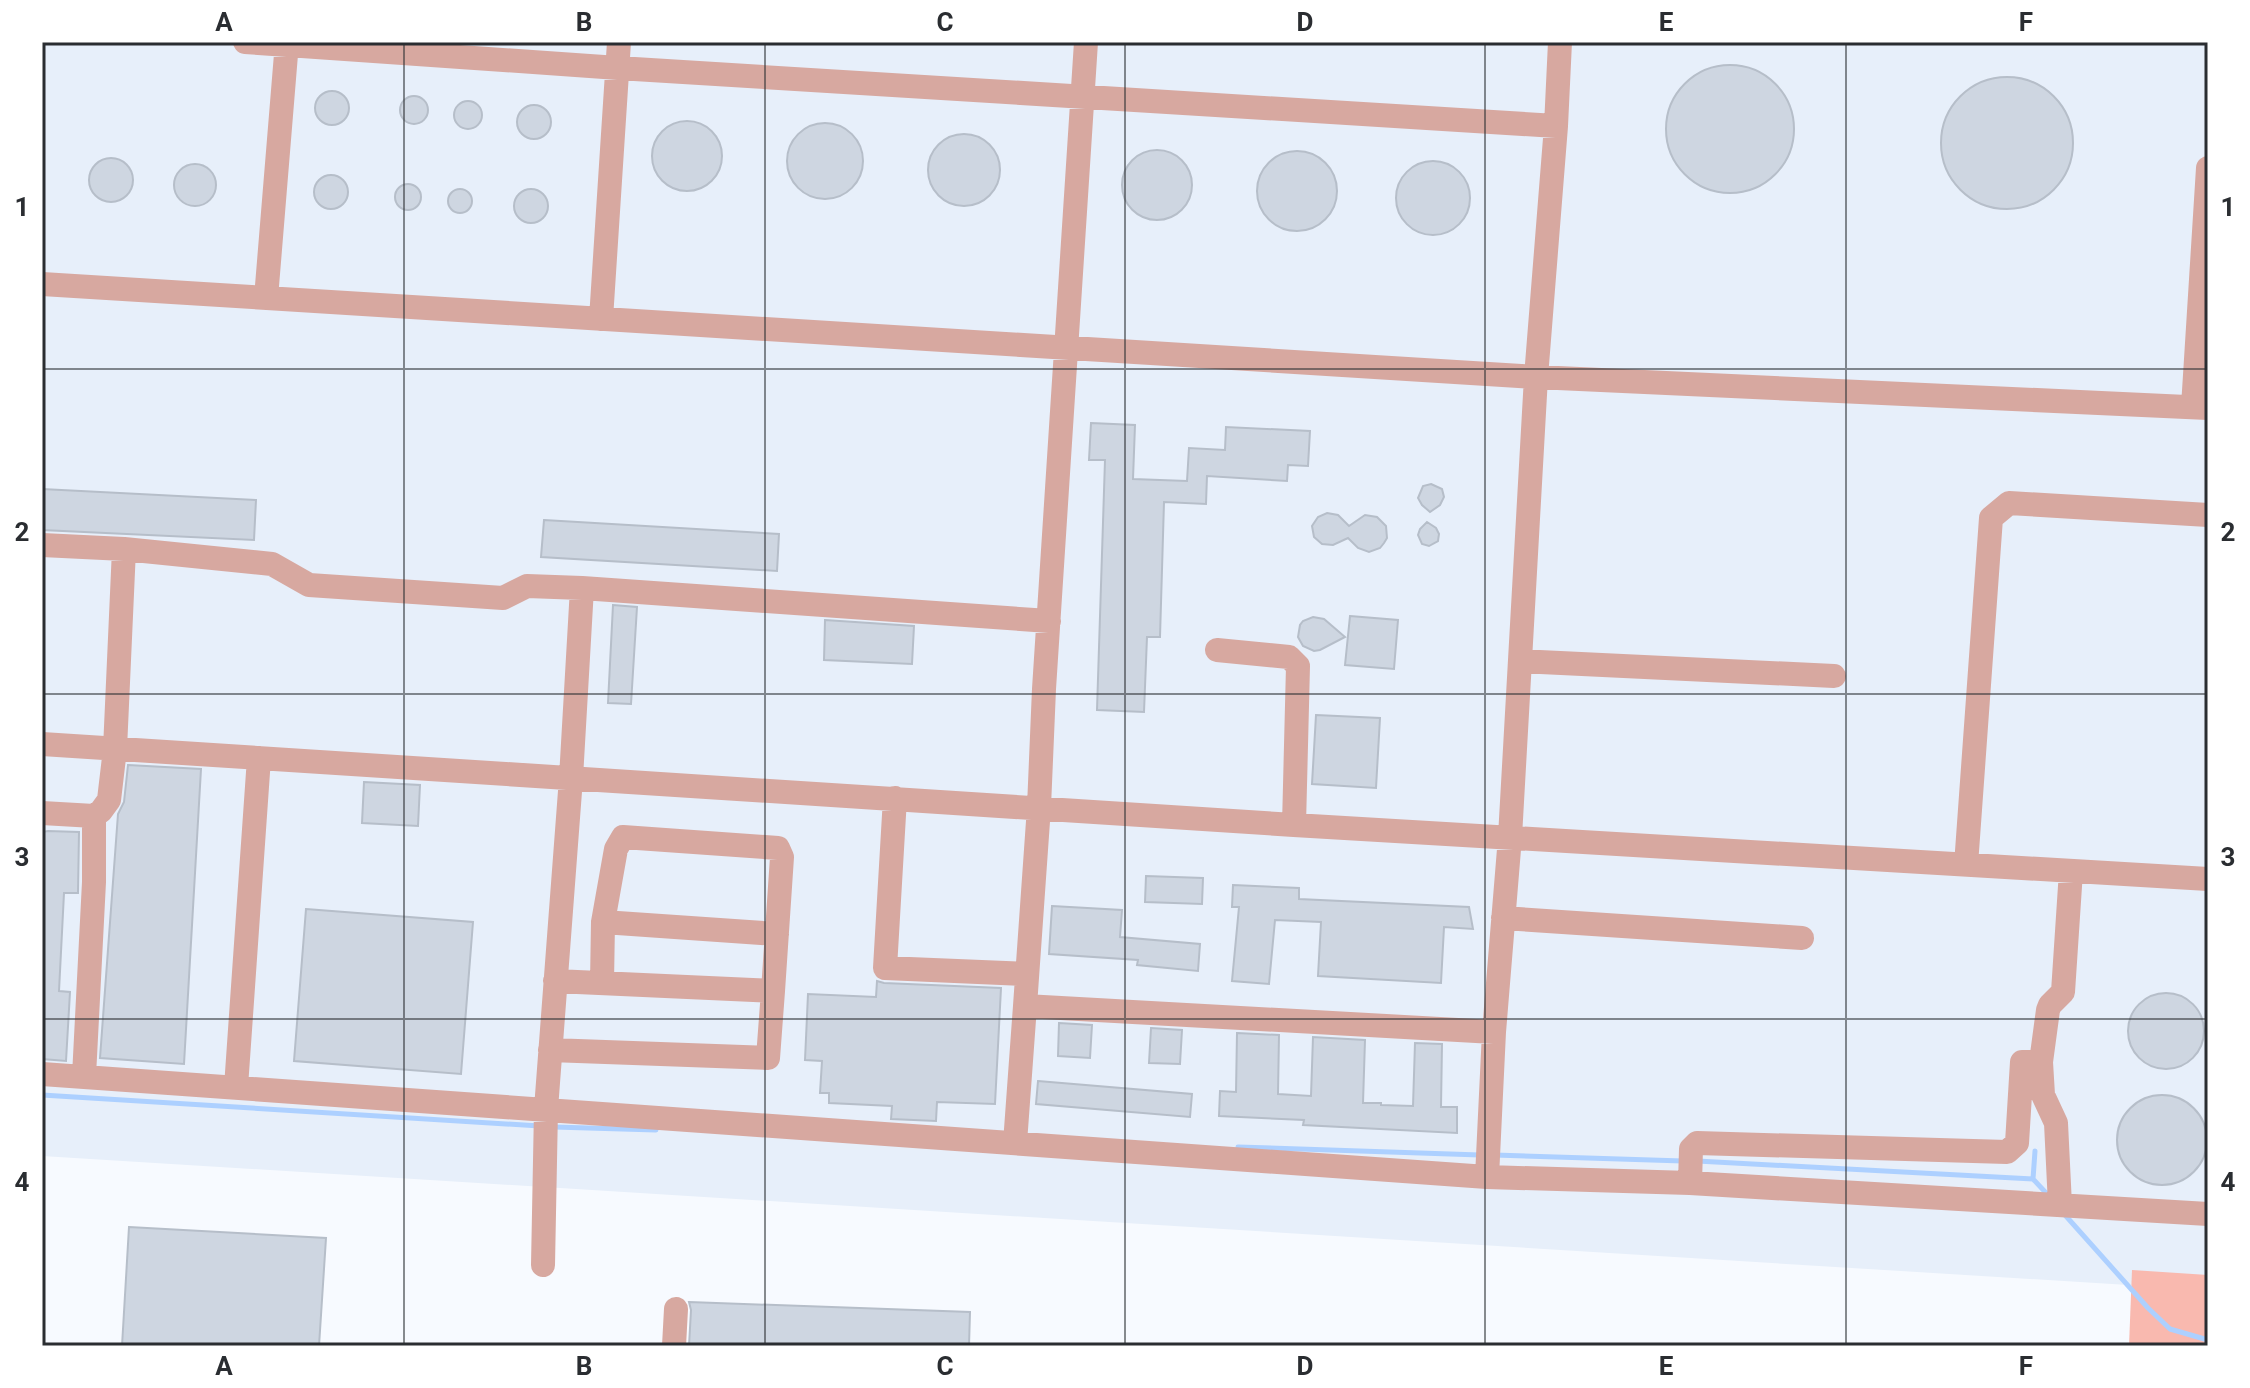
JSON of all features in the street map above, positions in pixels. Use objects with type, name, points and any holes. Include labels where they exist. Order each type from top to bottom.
[{"type":"lane","points":[[245,42],[1556,126]]},
{"type":"lane","points":[[601,319],[619,42]]},
{"type":"lane","points":[[1015,1143],[1086,42]]},
{"type":"lane","points":[[1487,1177],[1536,377],[1560,42]]},
{"type":"lane","points":[[266,298],[287,43]]},
{"type":"lane","points":[[42,284],[1536,377],[2200,408],[2208,168]]},
{"type":"lane","points":[[1966,865],[1991,518],[2009,503],[2208,515]]},
{"type":"lane","points":[[42,545],[124,549],[272,564],[309,585],[503,598],[527,586],[582,588],[1049,621]]},
{"type":"lane","points":[[42,813],[94,816],[109,800],[115,749],[124,549]]},
{"type":"lane","points":[[543,1265],[546,1109],[582,588]]},
{"type":"lane","points":[[1217,650],[1289,657],[1298,666],[1294,825]]},
{"type":"lane","points":[[1520,661],[1834,676]]},
{"type":"lane","points":[[42,744],[1294,825],[2208,879]]},
{"type":"lane","points":[[236,1087],[259,758]]},
{"type":"lane","points":[[895,798],[885,968],[1027,974]]},
{"type":"lane","points":[[84,1076],[94,882],[94,816]]},
{"type":"lane","points":[[550,1050],[768,1058],[782,857],[778,848],[623,837],[616,849],[603,922],[602,983]]},
{"type":"lane","points":[[2060,1205],[2056,1123],[2043,1095],[2041,1062],[2048,1010],[2063,992],[2071,871]]},
{"type":"lane","points":[[1503,918],[1802,938]]},
{"type":"lane","points":[[603,922],[777,934]]},
{"type":"lane","points":[[555,981],[773,991]]},
{"type":"lane","points":[[1025,1006],[1494,1032]]},
{"type":"lane","points":[[1690,1183],[1691,1149],[1697,1143],[2007,1152],[2017,1143],[2022,1062],[2041,1062]]},
{"type":"lane","points":[[42,1074],[1487,1177],[1690,1183],[2208,1214]]},
{"type":"lane","points":[[674,1346],[676,1309]]},
{"type":"shaded area","points":[[42,42],[2208,42],[2208,1290],[42,1156]]},
{"type":"shaded area","points":[[2132,1270],[2208,1275],[2208,1346],[2129,1346]]},
{"type":"building","points":[[1730,65],[1755,70],[1775,84],[1789,104],[1794,129],[1789,154],[1775,174],[1755,188],[1730,193],[1705,188],[1685,174],[1671,154],[1666,129],[1671,104],[1685,84],[1705,70]]},
{"type":"building","points":[[2007,77],[2032,82],[2053,97],[2068,118],[2073,143],[2068,168],[2053,189],[2032,204],[2007,209],[1982,204],[1961,189],[1946,168],[1941,143],[1946,118],[1961,97],[1982,82]]},
{"type":"building","points":[[332,91],[344,96],[349,108],[344,120],[332,125],[320,120],[315,108],[320,96]]},
{"type":"building","points":[[414,96],[424,100],[428,110],[424,120],[414,124],[404,120],[400,110],[404,100]]},
{"type":"building","points":[[468,101],[478,105],[482,115],[478,125],[468,129],[458,125],[454,115],[458,105]]},
{"type":"building","points":[[534,105],[546,110],[551,122],[546,134],[534,139],[522,134],[517,122],[522,110]]},
{"type":"building","points":[[687,121],[712,131],[722,156],[712,181],[687,191],[662,181],[652,156],[662,131]]},
{"type":"building","points":[[833,123],[846,129],[857,140],[863,161],[861,176],[846,193],[833,199],[817,199],[804,193],[789,176],[787,153],[793,140],[810,125]]},
{"type":"building","points":[[964,134],[984,140],[994,150],[1000,170],[994,190],[984,200],[964,206],[944,200],[934,190],[928,170],[934,150],[944,140]]},
{"type":"building","points":[[1164,150],[1186,165],[1192,185],[1190,199],[1182,210],[1171,218],[1150,220],[1132,210],[1124,199],[1122,178],[1132,160],[1143,152]]},
{"type":"building","points":[[1297,151],[1312,154],[1325,163],[1334,176],[1337,191],[1334,206],[1325,219],[1312,228],[1297,231],[1282,228],[1269,219],[1260,206],[1257,191],[1260,176],[1269,163],[1282,154]]},
{"type":"building","points":[[111,158],[126,165],[133,180],[126,195],[111,202],[96,195],[89,180],[96,165]]},
{"type":"building","points":[[1433,161],[1447,164],[1459,172],[1467,184],[1470,198],[1467,212],[1459,224],[1447,232],[1433,235],[1419,232],[1407,224],[1399,212],[1396,198],[1399,184],[1407,172],[1419,164]]},
{"type":"building","points":[[195,164],[210,170],[216,185],[210,200],[195,206],[180,200],[174,185],[180,170]]},
{"type":"building","points":[[331,175],[343,180],[348,192],[343,204],[331,209],[319,204],[314,192],[319,180]]},
{"type":"building","points":[[408,184],[417,188],[421,197],[417,206],[408,210],[399,206],[395,197],[399,188]]},
{"type":"building","points":[[460,189],[471,196],[472,201],[465,212],[460,213],[449,206],[448,201],[455,190]]},
{"type":"building","points":[[531,189],[543,194],[548,206],[543,218],[531,223],[519,218],[514,206],[519,194]]},
{"type":"building","points":[[1091,423],[1135,425],[1133,479],[1187,481],[1189,448],[1225,450],[1226,427],[1310,431],[1308,466],[1288,465],[1287,481],[1207,476],[1206,504],[1164,502],[1160,637],[1147,637],[1144,712],[1097,710],[1105,460],[1089,460]]},
{"type":"building","points":[[1431,484],[1442,489],[1444,497],[1440,505],[1430,512],[1418,498],[1423,486]]},
{"type":"building","points":[[42,489],[256,500],[254,540],[42,530]]},
{"type":"building","points":[[1327,513],[1338,515],[1349,526],[1365,515],[1377,517],[1386,526],[1387,538],[1380,548],[1369,552],[1358,548],[1348,538],[1333,545],[1322,544],[1314,537],[1312,526],[1318,517]]},
{"type":"building","points":[[544,520],[779,534],[777,571],[541,557]]},
{"type":"building","points":[[1427,522],[1439,534],[1438,541],[1429,546],[1422,544],[1418,535]]},
{"type":"building","points":[[613,605],[637,607],[631,704],[608,703]]},
{"type":"building","points":[[1350,616],[1398,620],[1394,669],[1345,665]]},
{"type":"building","points":[[1313,617],[1324,619],[1345,637],[1320,650],[1303,646],[1298,637],[1300,625]]},
{"type":"building","points":[[825,620],[914,626],[912,664],[824,660]]},
{"type":"building","points":[[1316,715],[1380,718],[1376,788],[1312,784]]},
{"type":"building","points":[[128,765],[201,769],[184,1064],[100,1058],[118,814],[124,802]]},
{"type":"building","points":[[364,782],[420,785],[418,826],[362,823]]},
{"type":"building","points":[[42,832],[79,832],[78,893],[64,893],[59,991],[70,992],[66,1061],[42,1059]]},
{"type":"building","points":[[1146,876],[1203,878],[1202,904],[1145,902]]},
{"type":"building","points":[[1233,885],[1299,888],[1299,899],[1469,907],[1473,929],[1444,927],[1441,983],[1318,976],[1321,922],[1275,920],[1269,984],[1232,981],[1239,907],[1232,907]]},
{"type":"building","points":[[1052,906],[1122,910],[1120,937],[1200,944],[1198,971],[1137,965],[1138,960],[1049,954]]},
{"type":"building","points":[[306,909],[473,922],[461,1074],[294,1061]]},
{"type":"building","points":[[877,981],[1001,988],[995,1104],[937,1102],[936,1121],[891,1119],[892,1106],[829,1103],[829,1093],[820,1093],[822,1061],[805,1060],[808,994],[876,997]]},
{"type":"building","points":[[2159,993],[2173,993],[2187,999],[2198,1010],[2204,1031],[2201,1046],[2193,1058],[2173,1069],[2159,1069],[2145,1063],[2134,1052],[2128,1038],[2128,1024],[2134,1010],[2145,999]]},
{"type":"building","points":[[1059,1023],[1092,1025],[1090,1058],[1058,1056]]},
{"type":"building","points":[[1151,1028],[1182,1030],[1180,1064],[1149,1063]]},
{"type":"building","points":[[1237,1033],[1279,1035],[1278,1094],[1311,1096],[1313,1037],[1365,1040],[1363,1103],[1381,1105],[1413,1106],[1415,1043],[1442,1044],[1441,1107],[1457,1107],[1457,1133],[1303,1125],[1304,1120],[1219,1116],[1220,1091],[1236,1092]]},
{"type":"building","points":[[1038,1081],[1192,1094],[1190,1117],[1036,1104]]},
{"type":"building","points":[[2162,1095],[2179,1099],[2194,1108],[2203,1123],[2207,1140],[2203,1157],[2194,1172],[2179,1181],[2162,1185],[2145,1181],[2130,1172],[2121,1157],[2117,1140],[2121,1123],[2130,1108],[2145,1099]]},
{"type":"building","points":[[129,1227],[326,1238],[319,1346],[122,1346]]},
{"type":"building","points":[[689,1302],[970,1312],[969,1346],[689,1346]]},
{"type":"waterway","points":[[42,1095],[540,1126]]},
{"type":"waterway","points":[[554,1127],[656,1130]]},
{"type":"waterway","points":[[1238,1147],[1480,1155]]},
{"type":"waterway","points":[[2035,1151],[2033,1179],[2048,1195]]},
{"type":"waterway","points":[[1494,1155],[1683,1161]]},
{"type":"waterway","points":[[1697,1161],[2033,1179]]},
{"type":"waterway","points":[[2065,1215],[2170,1329],[2208,1340]]}]
